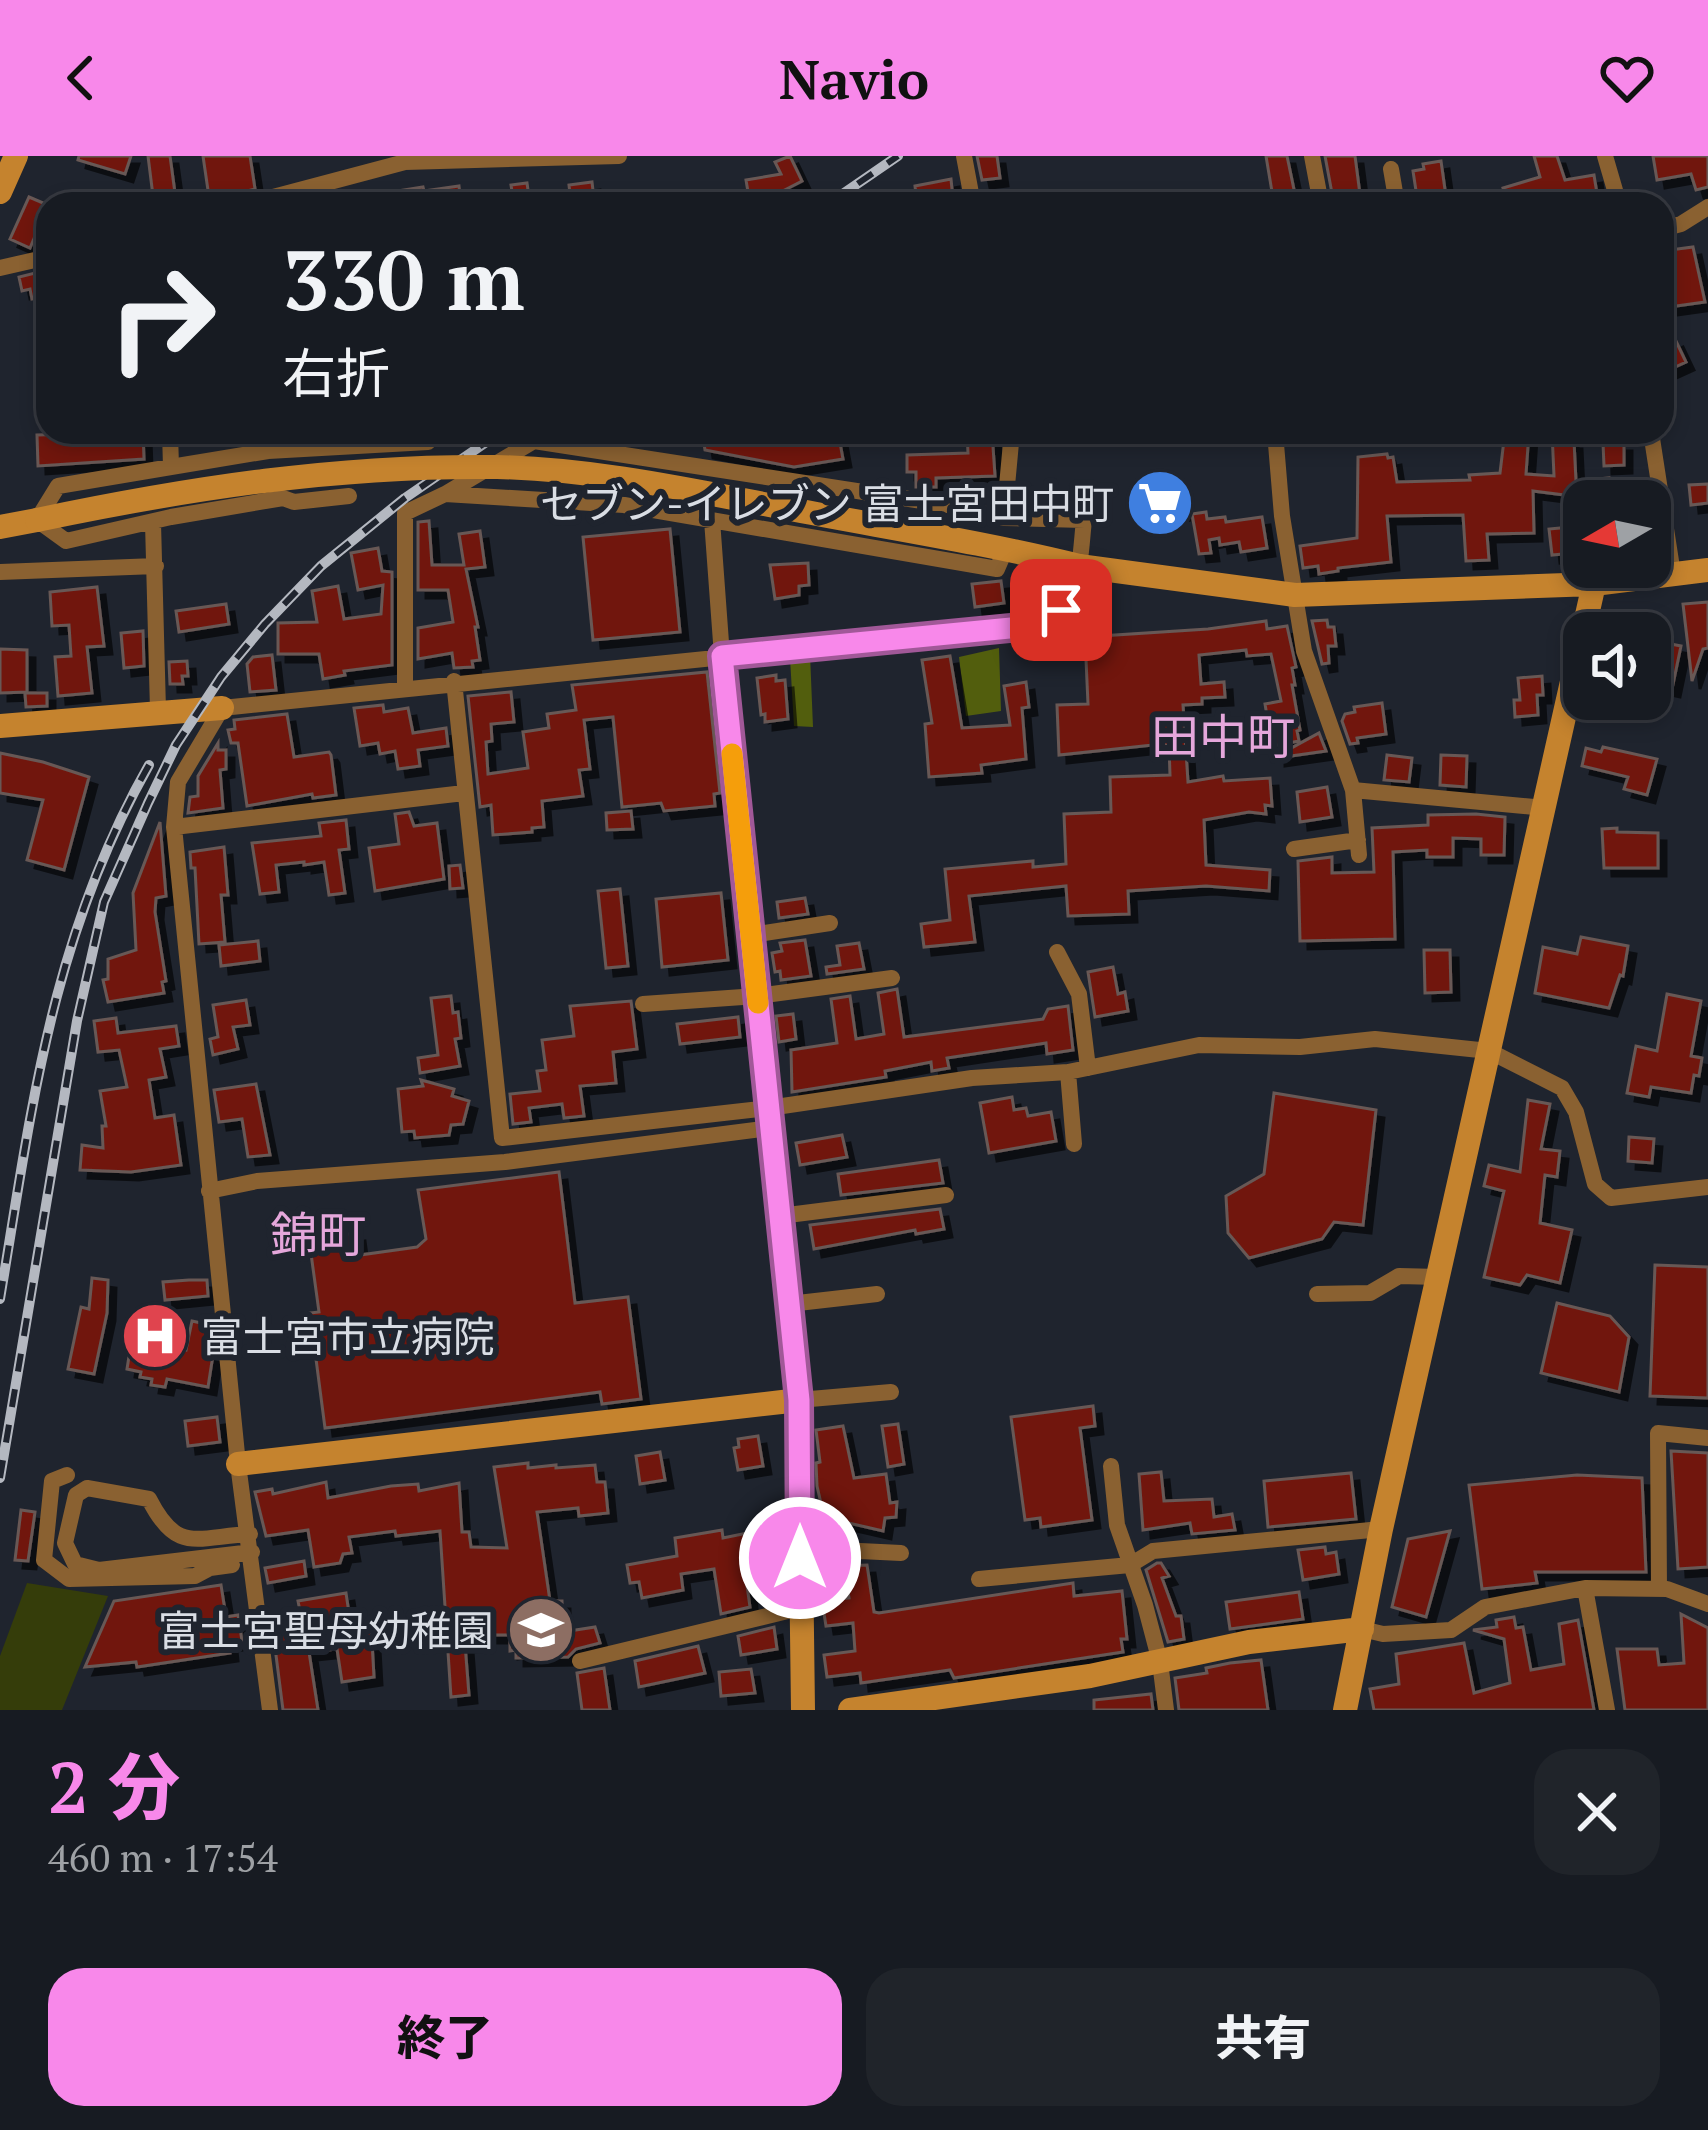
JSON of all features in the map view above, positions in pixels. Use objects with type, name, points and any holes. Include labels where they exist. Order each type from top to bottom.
[{"type":"street","points":[[0,192],[16,156]]},
{"type":"street","points":[[292,192],[405,162],[619,156]]},
{"type":"street","points":[[964,156],[971,192]]},
{"type":"street","points":[[1312,156],[1319,192]]},
{"type":"street","points":[[1605,156],[1615,192]]},
{"type":"street","points":[[1391,169],[1395,192]]},
{"type":"street","points":[[1674,226],[1708,207]]},
{"type":"street","points":[[0,268],[36,260]]},
{"type":"street","points":[[170,444],[171,467]]},
{"type":"street","points":[[37,520],[58,486],[268,451],[392,444]]},
{"type":"street","points":[[405,688],[405,513],[530,444]]},
{"type":"street","points":[[0,726],[1041,625],[1061,610],[1075,590],[1084,520],[1004,518],[954,506],[554,444]]},
{"type":"street","points":[[1004,518],[1011,444]]},
{"type":"street","points":[[1276,444],[1282,516],[1304,651],[1353,790],[1358,847],[1294,849]]},
{"type":"street","points":[[1653,444],[1673,574],[1708,570]]},
{"type":"street","points":[[0,526],[174,491],[289,475],[501,467],[646,482],[1006,548],[1079,566],[1295,595],[1563,585]]},
{"type":"street","points":[[445,494],[624,505],[997,569],[1006,548]]},
{"type":"street","points":[[37,520],[66,541],[283,498],[294,502],[350,496]]},
{"type":"street","points":[[712,520],[799,1400],[803,1710]]},
{"type":"street","points":[[153,523],[158,710]]},
{"type":"street","points":[[0,572],[157,566]]},
{"type":"street","points":[[1345,1710],[1381,1529],[1593,588]]},
{"type":"street","points":[[454,681],[502,1138],[769,1118]]},
{"type":"street","points":[[222,708],[178,782],[175,827],[238,1464],[270,1710]]},
{"type":"street","points":[[1353,790],[1545,808]]},
{"type":"street","points":[[175,827],[464,793]]},
{"type":"street","points":[[751,934],[830,923]]},
{"type":"street","points":[[1058,952],[1079,994],[1088,1068]]},
{"type":"street","points":[[643,1004],[757,996],[892,978]]},
{"type":"street","points":[[209,1191],[257,1181],[505,1162],[972,1078],[1068,1072],[1199,1045],[1300,1047],[1375,1039],[1490,1051],[1562,1088],[1576,1112],[1595,1184],[1611,1198],[1708,1187]]},
{"type":"street","points":[[1068,1072],[1074,1144]]},
{"type":"street","points":[[779,1216],[946,1195]]},
{"type":"street","points":[[1318,1294],[1370,1292],[1399,1276],[1439,1277]]},
{"type":"street","points":[[789,1304],[877,1294]]},
{"type":"street","points":[[238,1464],[890,1392]]},
{"type":"street","points":[[1659,1589],[1658,1433],[1708,1438]]},
{"type":"street","points":[[1111,1466],[1118,1525],[1160,1662],[1166,1710]]},
{"type":"street","points":[[68,1475],[52,1481],[44,1560],[69,1580],[195,1576],[210,1568],[234,1565]]},
{"type":"street","points":[[87,1488],[149,1499],[163,1526],[180,1538],[251,1543],[99,1570],[75,1564],[65,1543],[76,1495],[87,1488]]},
{"type":"street","points":[[979,1579],[1130,1565],[1153,1551],[1381,1529]]},
{"type":"street","points":[[800,1558],[901,1552]]},
{"type":"street","points":[[1585,1588],[1607,1710]]},
{"type":"street","points":[[850,1710],[920,1705],[1250,1642],[1362,1630],[1383,1634],[1451,1630],[1485,1607],[1585,1588],[1659,1589],[1708,1604]]},
{"type":"street","points":[[580,1661],[800,1608]]},
{"type":"green space","points":[[999,648],[1001,711],[966,716],[959,657]]},
{"type":"green space","points":[[810,654],[813,727],[794,726],[790,658]]},
{"type":"green space","points":[[27,1583],[108,1596],[62,1710],[0,1710],[0,1656]]},
{"type":"building","points":[[79,156],[131,156],[125,174],[78,160]]},
{"type":"building","points":[[148,156],[170,156],[175,192],[152,192]]},
{"type":"building","points":[[203,156],[250,156],[255,189],[208,192]]},
{"type":"building","points":[[790,156],[802,181],[781,192],[748,192],[746,180],[781,174],[775,162]]},
{"type":"building","points":[[977,156],[997,156],[1000,178],[982,180]]},
{"type":"building","points":[[1266,156],[1287,156],[1294,192],[1272,192]]},
{"type":"building","points":[[1325,156],[1355,156],[1360,192],[1332,192]]},
{"type":"building","points":[[1534,156],[1557,156],[1565,180],[1594,175],[1597,192],[1504,192],[1503,188],[1540,177]]},
{"type":"building","points":[[1653,156],[1708,156],[1708,187],[1696,190],[1691,174],[1657,180]]},
{"type":"building","points":[[1441,161],[1445,192],[1416,192],[1413,171],[1424,169],[1423,164]]},
{"type":"building","points":[[951,179],[952,192],[916,192],[915,186]]},
{"type":"building","points":[[592,182],[593,192],[570,192],[569,185]]},
{"type":"building","points":[[527,183],[528,192],[512,192],[511,185]]},
{"type":"building","points":[[459,186],[460,192],[391,192],[423,187],[424,191]]},
{"type":"building","points":[[29,197],[36,200],[36,234],[30,248],[10,239]]},
{"type":"building","points":[[1693,247],[1705,302],[1674,306],[1674,249]]},
{"type":"building","points":[[36,273],[36,298],[32,299],[30,289],[22,291],[19,277]]},
{"type":"building","points":[[1674,339],[1686,362],[1674,368]]},
{"type":"building","points":[[37,444],[143,444],[144,459],[38,466]]},
{"type":"building","points":[[704,444],[840,444],[843,459],[794,467],[705,450]]},
{"type":"building","points":[[968,444],[993,444],[995,476],[936,478],[936,487],[916,487],[916,472],[907,472],[907,455],[968,453]]},
{"type":"building","points":[[1504,444],[1528,444],[1526,474],[1554,476],[1553,444],[1574,444],[1576,480],[1563,480],[1563,495],[1533,491],[1534,533],[1487,534],[1489,560],[1466,561],[1463,515],[1387,516],[1391,562],[1319,574],[1318,566],[1303,568],[1300,546],[1357,538],[1358,457],[1393,457],[1397,482],[1470,480],[1469,475],[1500,473]]},
{"type":"building","points":[[1603,444],[1624,444],[1624,465],[1604,466]]},
{"type":"building","points":[[1708,484],[1708,503],[1691,505],[1689,485]]},
{"type":"building","points":[[1181,487],[1184,512],[1139,518],[1135,494]]},
{"type":"building","points":[[1206,512],[1207,519],[1225,517],[1226,522],[1262,517],[1267,548],[1241,552],[1239,542],[1220,545],[1219,538],[1209,540],[1211,553],[1199,554],[1192,514]]},
{"type":"building","points":[[429,521],[432,565],[464,565],[459,534],[480,531],[485,567],[466,569],[478,627],[480,660],[472,661],[473,667],[454,668],[452,653],[418,659],[418,628],[453,622],[448,590],[418,590],[418,522]]},
{"type":"building","points":[[1563,528],[1563,554],[1552,555],[1549,529]]},
{"type":"building","points":[[670,529],[680,632],[593,640],[583,537]]},
{"type":"building","points":[[378,548],[382,571],[392,572],[392,665],[344,671],[345,675],[323,679],[319,654],[278,654],[278,623],[317,622],[312,591],[338,586],[344,619],[381,614],[383,585],[358,590],[351,553]]},
{"type":"building","points":[[808,563],[809,585],[799,586],[799,595],[775,599],[770,565]]},
{"type":"building","points":[[1001,581],[1004,603],[975,607],[972,584]]},
{"type":"building","points":[[97,587],[104,646],[87,647],[92,693],[58,696],[55,657],[71,656],[69,625],[52,626],[50,592]]},
{"type":"building","points":[[1708,602],[1708,648],[1703,649],[1692,681],[1683,604]]},
{"type":"building","points":[[226,604],[229,624],[179,632],[176,611]]},
{"type":"building","points":[[1327,620],[1328,627],[1334,627],[1336,646],[1328,646],[1329,663],[1322,664],[1312,621]]},
{"type":"building","points":[[1266,621],[1267,629],[1287,626],[1296,667],[1292,668],[1292,685],[1299,741],[1272,746],[1265,704],[1281,701],[1271,654],[1247,656],[1246,650],[1199,655],[1201,684],[1224,682],[1225,697],[1183,705],[1188,782],[1223,776],[1224,781],[1270,778],[1272,806],[1265,805],[1266,814],[1249,812],[1204,820],[1206,865],[1270,870],[1269,891],[1206,886],[1128,891],[1129,914],[1068,916],[1066,886],[969,896],[975,942],[924,947],[921,924],[950,920],[945,869],[1033,861],[1033,867],[1066,864],[1064,814],[1111,812],[1110,777],[1170,775],[1169,746],[1162,744],[1059,755],[1057,705],[1088,704],[1085,637]]},
{"type":"building","points":[[143,631],[144,666],[124,668],[121,633]]},
{"type":"building","points":[[1671,644],[1681,646],[1671,689]]},
{"type":"building","points":[[0,649],[27,650],[27,692],[0,693]]},
{"type":"building","points":[[272,655],[276,690],[250,692],[247,664],[253,657]]},
{"type":"building","points":[[950,656],[962,728],[1010,725],[1004,686],[1026,682],[1029,707],[1022,708],[1026,759],[981,765],[982,773],[929,777],[925,724],[932,723],[922,660]]},
{"type":"building","points":[[187,661],[183,684],[170,684],[169,662]]},
{"type":"building","points":[[707,672],[720,793],[714,794],[715,806],[664,811],[661,803],[622,807],[613,717],[584,720],[590,769],[579,770],[583,796],[542,801],[544,827],[493,835],[491,805],[480,807],[468,696],[511,692],[514,722],[491,724],[492,741],[486,742],[488,774],[528,768],[523,732],[549,728],[547,714],[576,710],[572,685]]},
{"type":"building","points":[[776,675],[776,681],[785,680],[788,719],[765,722],[757,678]]},
{"type":"building","points":[[1542,676],[1538,715],[1515,717],[1514,700],[1520,700],[1518,678]]},
{"type":"building","points":[[25,693],[47,693],[47,706],[26,707]]},
{"type":"building","points":[[1382,703],[1386,734],[1357,738],[1358,743],[1350,744],[1342,721],[1345,714],[1355,712],[1354,707]]},
{"type":"building","points":[[383,705],[384,712],[408,708],[413,733],[446,728],[448,746],[418,750],[420,766],[398,769],[395,751],[380,754],[378,743],[360,746],[354,708]]},
{"type":"building","points":[[287,714],[294,757],[331,755],[336,795],[313,798],[312,794],[247,806],[238,743],[231,743],[228,730],[235,729],[234,720]]},
{"type":"building","points":[[1319,733],[1326,751],[1277,758],[1277,756]]},
{"type":"building","points":[[218,743],[218,750],[226,750],[226,769],[220,770],[223,808],[188,813],[190,797],[198,796],[198,776]]},
{"type":"building","points":[[1603,747],[1657,759],[1647,795],[1624,789],[1628,777],[1582,766],[1586,748],[1601,752]]},
{"type":"building","points":[[0,753],[89,777],[64,870],[27,860],[43,800],[0,793]]},
{"type":"building","points":[[1387,755],[1412,758],[1409,782],[1384,780]]},
{"type":"building","points":[[1441,755],[1467,756],[1466,787],[1440,785]]},
{"type":"building","points":[[1327,787],[1332,817],[1300,822],[1297,792]]},
{"type":"building","points":[[631,811],[633,829],[607,830],[606,813]]},
{"type":"building","points":[[409,812],[414,826],[437,823],[444,879],[375,891],[369,848],[399,844],[395,814]]},
{"type":"building","points":[[1428,815],[1505,817],[1504,855],[1481,855],[1481,839],[1453,838],[1453,857],[1427,857],[1427,850],[1393,852],[1395,939],[1300,941],[1298,861],[1332,857],[1332,873],[1374,872],[1372,828],[1428,825]]},
{"type":"building","points":[[346,820],[349,849],[339,850],[345,893],[329,895],[324,862],[304,862],[276,865],[279,892],[260,894],[252,843],[321,836],[319,823]]},
{"type":"building","points":[[160,822],[166,896],[156,898],[155,912],[164,993],[108,1002],[103,980],[108,979],[108,959],[136,950],[133,893]]},
{"type":"building","points":[[1617,828],[1617,832],[1658,833],[1658,868],[1604,868],[1602,829]]},
{"type":"building","points":[[224,847],[225,942],[199,944],[190,852]]},
{"type":"building","points":[[460,865],[463,888],[450,889],[449,866]]},
{"type":"building","points":[[620,889],[628,966],[606,968],[598,891]]},
{"type":"building","points":[[721,893],[728,960],[662,967],[656,899]]},
{"type":"building","points":[[805,898],[808,914],[779,918],[777,902]]},
{"type":"building","points":[[1581,937],[1628,946],[1623,976],[1609,1008],[1535,993],[1543,947],[1577,954]]},
{"type":"building","points":[[805,940],[811,976],[781,980],[772,953],[782,951],[780,943]]},
{"type":"building","points":[[258,941],[260,961],[221,966],[219,945]]},
{"type":"building","points":[[859,943],[864,969],[827,974],[826,967],[840,965],[837,946]]},
{"type":"building","points":[[1424,950],[1450,950],[1451,992],[1425,993]]},
{"type":"building","points":[[1113,967],[1118,994],[1125,992],[1128,1011],[1095,1017],[1088,972]]},
{"type":"building","points":[[897,989],[904,1037],[1043,1019],[1048,1009],[1068,1006],[1073,1050],[1047,1054],[1046,1043],[947,1058],[949,1068],[932,1071],[931,1062],[885,1071],[886,1077],[792,1092],[791,1050],[837,1043],[831,999],[850,996],[856,1039],[884,1034],[878,993]]},
{"type":"building","points":[[1667,994],[1701,1001],[1691,1056],[1702,1058],[1699,1076],[1694,1075],[1691,1093],[1651,1087],[1649,1097],[1627,1093],[1636,1046],[1657,1051]]},
{"type":"building","points":[[451,996],[453,1013],[458,1012],[461,1038],[455,1039],[460,1066],[420,1073],[418,1058],[438,1055],[431,998]]},
{"type":"building","points":[[246,1000],[250,1025],[233,1027],[238,1049],[213,1055],[210,1039],[218,1037],[213,1005]]},
{"type":"building","points":[[631,1001],[637,1049],[613,1052],[616,1083],[580,1086],[584,1116],[564,1118],[562,1104],[529,1108],[531,1122],[513,1124],[510,1094],[540,1091],[537,1071],[546,1070],[542,1040],[574,1036],[570,1006]]},
{"type":"building","points":[[793,1014],[796,1039],[779,1042],[776,1016]]},
{"type":"building","points":[[738,1017],[740,1037],[680,1044],[677,1024]]},
{"type":"building","points":[[116,1018],[118,1033],[176,1026],[179,1046],[160,1049],[166,1077],[149,1080],[155,1118],[174,1115],[181,1165],[131,1172],[80,1170],[82,1145],[103,1148],[102,1126],[106,1126],[100,1091],[127,1087],[119,1050],[98,1052],[94,1021]]},
{"type":"building","points":[[421,1080],[454,1089],[452,1096],[469,1101],[463,1124],[451,1125],[449,1135],[415,1138],[414,1131],[402,1132],[398,1089],[423,1086]]},
{"type":"building","points":[[256,1084],[270,1155],[248,1157],[242,1119],[219,1122],[214,1090]]},
{"type":"building","points":[[1274,1093],[1376,1110],[1363,1225],[1334,1222],[1322,1239],[1249,1258],[1228,1233],[1226,1196],[1264,1174]]},
{"type":"building","points":[[1012,1097],[1014,1110],[1026,1108],[1028,1116],[1051,1112],[1056,1141],[989,1153],[980,1103]]},
{"type":"building","points":[[1528,1100],[1550,1104],[1541,1149],[1560,1151],[1557,1177],[1545,1175],[1540,1223],[1572,1230],[1560,1283],[1527,1275],[1520,1285],[1484,1277],[1504,1191],[1484,1186],[1489,1165],[1520,1172]]},
{"type":"building","points":[[842,1135],[847,1157],[800,1165],[796,1143]]},
{"type":"building","points":[[1629,1137],[1654,1139],[1652,1163],[1628,1161]]},
{"type":"building","points":[[939,1160],[943,1183],[841,1195],[838,1174]]},
{"type":"building","points":[[559,1172],[575,1303],[628,1297],[641,1399],[602,1404],[600,1392],[325,1428],[310,1313],[319,1312],[309,1239],[357,1233],[360,1255],[417,1247],[426,1239],[418,1190]]},
{"type":"building","points":[[940,1209],[944,1229],[814,1249],[810,1225]]},
{"type":"building","points":[[1655,1265],[1708,1267],[1708,1398],[1650,1396]]},
{"type":"building","points":[[92,1278],[108,1280],[107,1313],[94,1374],[68,1369],[81,1307],[89,1309]]},
{"type":"building","points":[[207,1280],[208,1296],[165,1300],[163,1282]]},
{"type":"building","points":[[1557,1303],[1610,1316],[1629,1337],[1619,1392],[1541,1373]]},
{"type":"building","points":[[192,1321],[210,1325],[204,1353],[213,1355],[208,1387],[167,1379],[165,1387],[151,1385],[152,1379],[127,1369],[130,1350],[167,1356],[186,1350]]},
{"type":"building","points":[[1093,1406],[1095,1426],[1080,1428],[1092,1520],[1041,1527],[1040,1518],[1025,1520],[1011,1417]]},
{"type":"building","points":[[217,1417],[220,1442],[188,1446],[185,1421]]},
{"type":"building","points":[[898,1424],[904,1464],[888,1467],[882,1426]]},
{"type":"building","points":[[843,1426],[854,1478],[886,1474],[890,1503],[897,1502],[896,1517],[885,1518],[883,1531],[840,1521],[843,1540],[819,1544],[817,1522],[825,1521],[817,1486],[816,1430]]},
{"type":"building","points":[[758,1436],[763,1466],[738,1470],[734,1448],[739,1447],[738,1439]]},
{"type":"building","points":[[1671,1451],[1708,1453],[1708,1567],[1678,1569]]},
{"type":"building","points":[[660,1452],[665,1480],[640,1484],[636,1456]]},
{"type":"building","points":[[528,1463],[528,1468],[595,1465],[597,1482],[605,1482],[608,1513],[579,1516],[578,1508],[537,1512],[550,1601],[562,1601],[563,1632],[595,1627],[600,1643],[576,1649],[568,1657],[516,1658],[516,1650],[510,1651],[510,1635],[475,1635],[476,1643],[465,1644],[469,1695],[451,1697],[440,1531],[349,1537],[352,1553],[343,1554],[340,1563],[314,1567],[308,1530],[266,1536],[255,1492],[272,1489],[273,1494],[326,1482],[328,1498],[391,1486],[418,1484],[419,1491],[459,1483],[462,1532],[469,1532],[471,1547],[507,1548],[494,1467]]},
{"type":"building","points":[[1161,1472],[1164,1501],[1212,1499],[1214,1517],[1232,1514],[1235,1530],[1192,1534],[1190,1523],[1143,1530],[1139,1474]]},
{"type":"building","points":[[1351,1473],[1356,1519],[1268,1527],[1264,1481]]},
{"type":"building","points":[[1577,1475],[1642,1478],[1646,1572],[1535,1572],[1537,1583],[1482,1589],[1469,1485]]},
{"type":"building","points":[[21,1510],[35,1512],[28,1561],[15,1560]]},
{"type":"building","points":[[772,1528],[777,1558],[744,1564],[750,1607],[721,1614],[714,1569],[681,1574],[683,1590],[642,1598],[639,1582],[630,1583],[627,1565],[677,1556],[675,1538],[722,1530],[723,1538]]},
{"type":"building","points":[[1450,1531],[1426,1617],[1392,1607],[1408,1539]]},
{"type":"building","points":[[1325,1547],[1326,1554],[1336,1552],[1339,1574],[1303,1580],[1298,1550]]},
{"type":"building","points":[[304,1561],[306,1576],[268,1583],[265,1568]]},
{"type":"building","points":[[1157,1563],[1169,1576],[1162,1578],[1176,1616],[1181,1616],[1184,1639],[1168,1642],[1146,1570]]},
{"type":"building","points":[[867,1565],[874,1612],[879,1613],[1073,1583],[1074,1596],[1122,1591],[1127,1639],[1121,1639],[1123,1652],[954,1678],[950,1670],[861,1683],[860,1673],[827,1677],[824,1655],[855,1651],[853,1623],[826,1626],[822,1601],[849,1598],[844,1566]]},
{"type":"building","points":[[221,1585],[226,1617],[238,1615],[242,1641],[229,1643],[230,1653],[137,1667],[136,1662],[85,1667],[114,1601]]},
{"type":"building","points":[[1299,1592],[1303,1619],[1230,1629],[1226,1602]]},
{"type":"building","points":[[346,1593],[351,1627],[371,1624],[374,1677],[342,1682],[337,1649],[309,1652],[318,1710],[283,1710],[271,1616],[300,1611],[298,1601]]},
{"type":"building","points":[[1681,1614],[1708,1628],[1708,1710],[1625,1710],[1617,1649],[1657,1649],[1659,1665],[1684,1663]]},
{"type":"building","points":[[1514,1617],[1516,1628],[1523,1627],[1531,1670],[1564,1664],[1559,1624],[1578,1620],[1594,1710],[1374,1710],[1370,1689],[1399,1684],[1396,1654],[1464,1643],[1474,1693],[1510,1683],[1504,1639],[1473,1630],[1497,1627],[1496,1620]]},
{"type":"building","points":[[774,1627],[777,1649],[741,1655],[738,1636]]},
{"type":"building","points":[[698,1646],[705,1673],[639,1687],[635,1661]]},
{"type":"building","points":[[1261,1660],[1268,1710],[1179,1710],[1175,1678]]},
{"type":"building","points":[[604,1668],[610,1710],[582,1710],[577,1673]]},
{"type":"building","points":[[751,1669],[755,1693],[721,1696],[719,1672]]},
{"type":"building","points":[[1151,1694],[1153,1710],[1094,1710],[1094,1700]]},
{"type":"railway","points":[[846,192],[898,156]]},
{"type":"railway","points":[[0,1478],[77,1021],[104,902],[148,803],[176,745],[221,677],[265,624],[321,566],[405,498],[484,444]]},
{"type":"railway","points":[[0,1299],[35,1091],[67,959],[116,830],[149,765]]},
{"type":"slow traffic","points":[[732,754],[758,1003]]},
{"type":"place","name":"セブン-イレブン 富士宮田中町","points":[[1160,503]]},
{"type":"place","name":"富士宮市立病院","points":[[155,1336]]},
{"type":"place","name":"富士宮聖母幼稚園","points":[[541,1630]]},
{"type":"district","name":"田中町","points":[[1223,736]]},
{"type":"district","name":"錦町","points":[[318,1234]]},
{"type":"route","points":[[800,1558],[799,1400],[722,656],[1041,625],[1061,610]]}]
